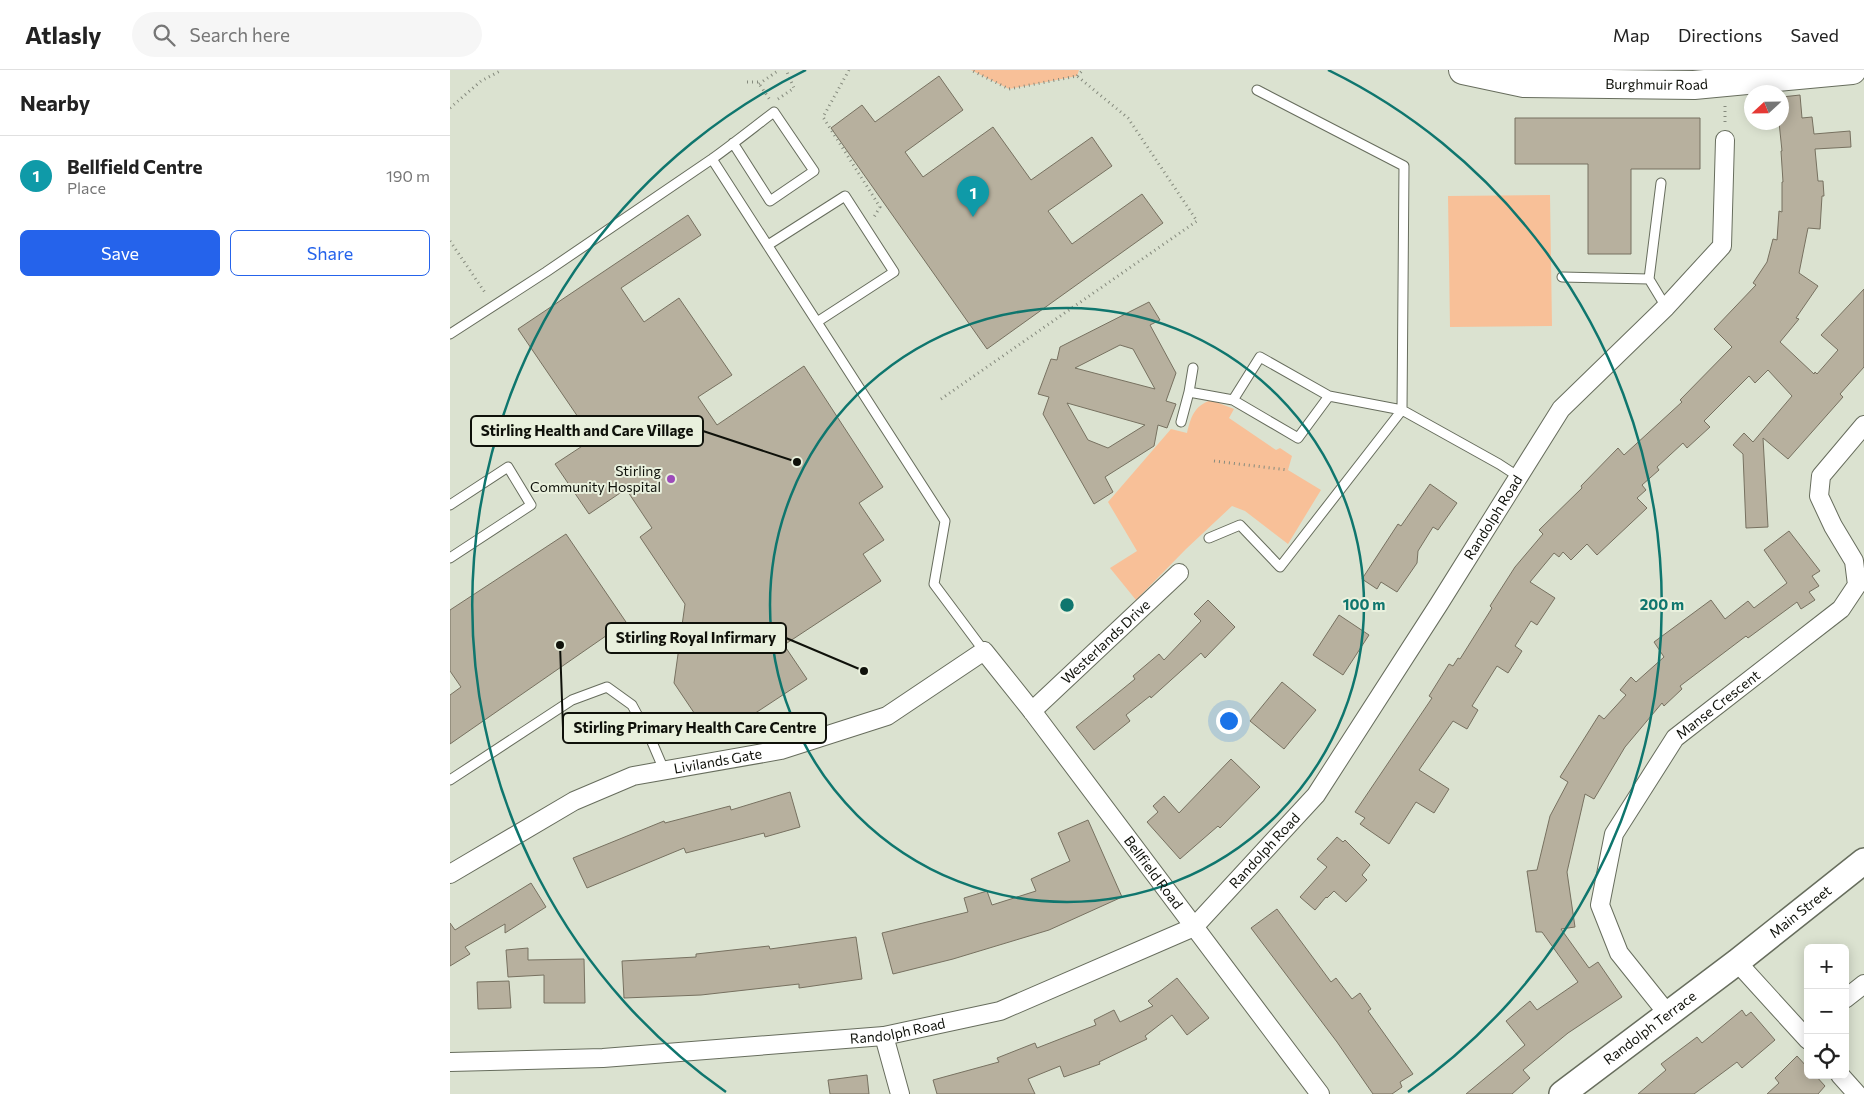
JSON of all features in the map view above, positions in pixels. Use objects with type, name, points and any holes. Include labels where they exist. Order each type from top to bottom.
[{"type":"main road","name":"Burghmuir Road","points":[[1463,70],[1524,83],[1694,85],[1852,70]]},
{"type":"main road","name":"Main Street","points":[[1737,962],[1864,861]]},
{"type":"main road","name":"Randolph Terrace","points":[[1562,1094],[1737,962]]},
{"type":"street","name":"Randolph Road","points":[[450,1062],[603,1058],[884,1036],[1000,1011],[1194,927],[1316,795],[1561,409],[1666,307],[1722,246],[1725,140]]},
{"type":"street","name":"Manse Crescent","points":[[1667,1013],[1619,953],[1600,905],[1614,834],[1675,738],[1841,609],[1857,585],[1854,561],[1819,496],[1822,476],[1864,425]]},
{"type":"street","name":"Westerlands Drive","points":[[1032,711],[1179,574]]},
{"type":"street","name":"Bellfield Road","points":[[984,651],[1032,711],[1320,1094]]},
{"type":"street","name":"Livilands Gate","points":[[450,874],[574,801],[633,776],[781,750],[887,716],[984,651]]},
{"type":"street","points":[[1737,962],[1804,1032]]},
{"type":"street","points":[[1849,996],[1864,984]]},
{"type":"street","points":[[884,1036],[900,1094]]},
{"type":"street","points":[[1844,1079],[1857,1094]]},
{"type":"lane","points":[[1209,538],[1240,525],[1280,567],[1402,410],[1404,166],[1257,90]]},
{"type":"lane","points":[[450,334],[712,160],[733,143],[774,112],[814,171],[770,201],[733,143]]},
{"type":"lane","points":[[712,160],[945,521],[934,584],[984,651]]},
{"type":"lane","points":[[1660,183],[1649,279],[1666,307]]},
{"type":"lane","points":[[768,245],[845,196],[867,229],[894,272],[818,322]]},
{"type":"lane","points":[[1562,277],[1649,279]]},
{"type":"lane","points":[[1233,400],[1260,357],[1329,396],[1402,410],[1519,477]]},
{"type":"lane","points":[[1182,422],[1193,368]]},
{"type":"lane","points":[[1188,392],[1233,400],[1298,438],[1329,396]]},
{"type":"lane","points":[[450,505],[508,467],[531,505],[450,558]]},
{"type":"lane","points":[[450,780],[572,700],[607,687],[632,704],[664,770]]},
{"type":"path","points":[[450,108],[481,82],[502,70]]},
{"type":"path","points":[[759,84],[779,70]]},
{"type":"path","points":[[747,82],[758,82],[772,103],[794,88],[786,70]]},
{"type":"path","points":[[849,70],[823,117],[880,206],[867,229]]},
{"type":"path","points":[[971,70],[1009,89],[1078,76],[1083,70]]},
{"type":"path","points":[[941,399],[1197,221],[1128,118],[1078,76]]},
{"type":"path","points":[[1725,140],[1726,82]]},
{"type":"path","points":[[450,241],[493,305]]},
{"type":"path","points":[[1214,461],[1288,470]]},
{"type":"shaded area","points":[[971,70],[1079,70],[1077,76],[1009,89]]},
{"type":"shaded area","points":[[1550,195],[1552,326],[1450,327],[1448,196]]},
{"type":"shaded area","points":[[1211,400],[1234,409],[1229,418],[1276,450],[1280,448],[1292,456],[1288,470],[1321,490],[1288,544],[1245,511],[1232,506],[1136,600],[1110,568],[1137,551],[1108,502],[1171,429],[1187,433],[1194,413],[1201,405]]},
{"type":"building","points":[[939,76],[963,110],[905,152],[923,177],[993,127],[1031,180],[1092,137],[1112,166],[1048,211],[1072,244],[1142,194],[1163,223],[987,349],[831,128],[862,105],[875,122]]},
{"type":"building","points":[[1800,95],[1802,118],[1812,117],[1814,134],[1850,131],[1851,147],[1815,149],[1818,181],[1823,181],[1824,196],[1822,196],[1820,229],[1808,228],[1799,273],[1818,286],[1796,318],[1799,319],[1780,342],[1814,374],[1815,372],[1817,374],[1838,350],[1821,335],[1864,289],[1864,367],[1840,394],[1843,397],[1788,459],[1763,438],[1768,527],[1746,528],[1743,454],[1733,445],[1744,433],[1753,442],[1792,396],[1768,370],[1755,383],[1749,376],[1704,421],[1710,427],[1687,448],[1683,443],[1657,467],[1659,470],[1642,485],[1646,490],[1637,498],[1647,508],[1597,555],[1587,544],[1571,560],[1563,552],[1559,557],[1554,553],[1530,582],[1555,598],[1537,625],[1531,621],[1515,646],[1522,651],[1508,673],[1497,666],[1472,706],[1478,710],[1467,729],[1453,721],[1419,770],[1449,789],[1434,813],[1416,802],[1389,844],[1360,824],[1365,818],[1355,812],[1432,698],[1429,696],[1449,664],[1453,666],[1458,658],[1460,659],[1515,567],[1543,534],[1539,530],[1582,488],[1581,486],[1618,448],[1624,455],[1682,402],[1680,400],[1732,347],[1714,329],[1756,285],[1753,283],[1767,262],[1773,239],[1777,240],[1779,211],[1782,212],[1783,182],[1780,130],[1789,130],[1789,96]]},
{"type":"building","points":[[1515,118],[1700,118],[1700,169],[1631,169],[1631,254],[1588,254],[1588,164],[1515,164]]},
{"type":"building","name":"Stirling Community Hospital","points":[[688,215],[701,235],[621,288],[644,322],[679,298],[732,375],[698,397],[717,425],[804,366],[883,487],[859,503],[884,540],[863,554],[881,581],[784,645],[807,679],[713,741],[674,683],[685,604],[640,537],[652,528],[626,489],[589,514],[555,464],[593,439],[518,329]]},
{"type":"building","points":[[1149,302],[1160,320],[1150,325],[1176,373],[1166,401],[1176,404],[1167,428],[1158,425],[1154,446],[1105,477],[1113,492],[1094,504],[1043,414],[1049,397],[1038,394],[1051,359],[1057,360],[1060,347]],"holes":[[[1120,345],[1133,349],[1155,389],[1075,368]],[[1067,403],[1145,425],[1108,448],[1088,440]]]},
{"type":"building","points":[[1430,484],[1457,503],[1438,530],[1433,527],[1418,551],[1417,563],[1397,592],[1381,582],[1377,589],[1362,579],[1398,524],[1401,526]]},
{"type":"building","points":[[1789,531],[1820,571],[1812,576],[1819,586],[1809,592],[1815,600],[1801,609],[1797,602],[1748,638],[1746,636],[1680,686],[1682,689],[1664,706],[1662,703],[1625,747],[1594,799],[1585,794],[1567,872],[1575,927],[1561,929],[1589,968],[1598,962],[1622,997],[1568,1033],[1523,1070],[1530,1078],[1512,1094],[1466,1094],[1525,1045],[1506,1021],[1530,1001],[1537,1010],[1578,982],[1542,932],[1536,932],[1527,871],[1537,870],[1550,816],[1568,782],[1560,777],[1599,715],[1604,719],[1626,695],[1620,690],[1631,677],[1636,682],[1664,657],[1654,642],[1711,600],[1725,619],[1748,601],[1754,608],[1787,583],[1764,550]]},
{"type":"building","points":[[566,534],[626,622],[450,744],[450,695],[461,687],[450,671],[450,610]]},
{"type":"building","points":[[1208,600],[1235,627],[1205,658],[1201,653],[1151,698],[1150,696],[1126,715],[1130,721],[1094,750],[1076,727],[1135,679],[1133,676],[1159,654],[1164,660],[1201,621],[1194,614]]},
{"type":"building","points":[[1339,615],[1369,635],[1343,675],[1313,655]]},
{"type":"building","points":[[1282,682],[1316,710],[1284,749],[1250,721]]},
{"type":"building","points":[[1231,759],[1260,787],[1220,828],[1218,826],[1180,859],[1147,822],[1158,812],[1153,806],[1164,796],[1179,813]]},
{"type":"building","points":[[790,792],[800,827],[765,837],[764,833],[686,853],[684,848],[587,888],[573,858],[664,821],[665,823],[730,806],[731,810]]},
{"type":"building","points":[[1088,820],[1122,897],[1049,930],[953,959],[893,974],[882,933],[968,912],[964,898],[987,891],[992,905],[1036,891],[1031,879],[1070,861],[1058,833]]},
{"type":"building","points":[[1337,837],[1343,842],[1345,840],[1370,865],[1362,875],[1367,880],[1346,902],[1334,891],[1315,910],[1300,897],[1327,867],[1317,859]]},
{"type":"building","points":[[531,883],[546,907],[505,933],[505,924],[465,947],[470,954],[450,966],[450,923],[455,930]]},
{"type":"building","points":[[1277,909],[1331,982],[1336,978],[1352,999],[1360,993],[1371,1009],[1368,1011],[1413,1074],[1400,1082],[1402,1087],[1392,1094],[1373,1094],[1337,1042],[1251,928]]},
{"type":"building","points":[[856,937],[862,979],[799,988],[799,984],[701,995],[624,998],[622,961],[696,957],[696,954],[769,946],[770,949]]},
{"type":"building","points":[[528,948],[528,960],[584,959],[585,1003],[544,1003],[544,975],[508,977],[506,950]]},
{"type":"building","points":[[1177,978],[1209,1018],[1187,1035],[1172,1015],[1145,1036],[1147,1039],[1099,1062],[1100,1064],[1064,1077],[1060,1066],[1028,1079],[1035,1094],[937,1094],[933,1080],[999,1062],[997,1058],[1035,1043],[1037,1048],[1096,1025],[1094,1020],[1114,1010],[1120,1022],[1153,1006],[1148,1001]]},
{"type":"building","points":[[509,981],[511,1008],[478,1009],[477,982]]},
{"type":"building","points":[[1742,1010],[1746,1016],[1751,1012],[1775,1040],[1742,1068],[1737,1062],[1694,1094],[1638,1094],[1666,1070],[1661,1064],[1697,1037],[1702,1043]]},
{"type":"building","points":[[1797,1056],[1804,1064],[1804,1079],[1819,1079],[1825,1086],[1818,1094],[1767,1094],[1779,1083],[1775,1078]]},
{"type":"building","points":[[867,1075],[869,1094],[830,1094],[828,1080]]},
{"type":"place","name":"Bellfield Centre","points":[[973,217]]},
{"type":"place","name":"Stirling Health and Care Village","points":[[797,462]]},
{"type":"place","name":"Stirling Community Hospital","points":[[671,479]]},
{"type":"place","name":"Stirling Primary Health Care Centre","points":[[560,645]]},
{"type":"place","name":"Stirling Royal Infirmary","points":[[864,671]]}]
